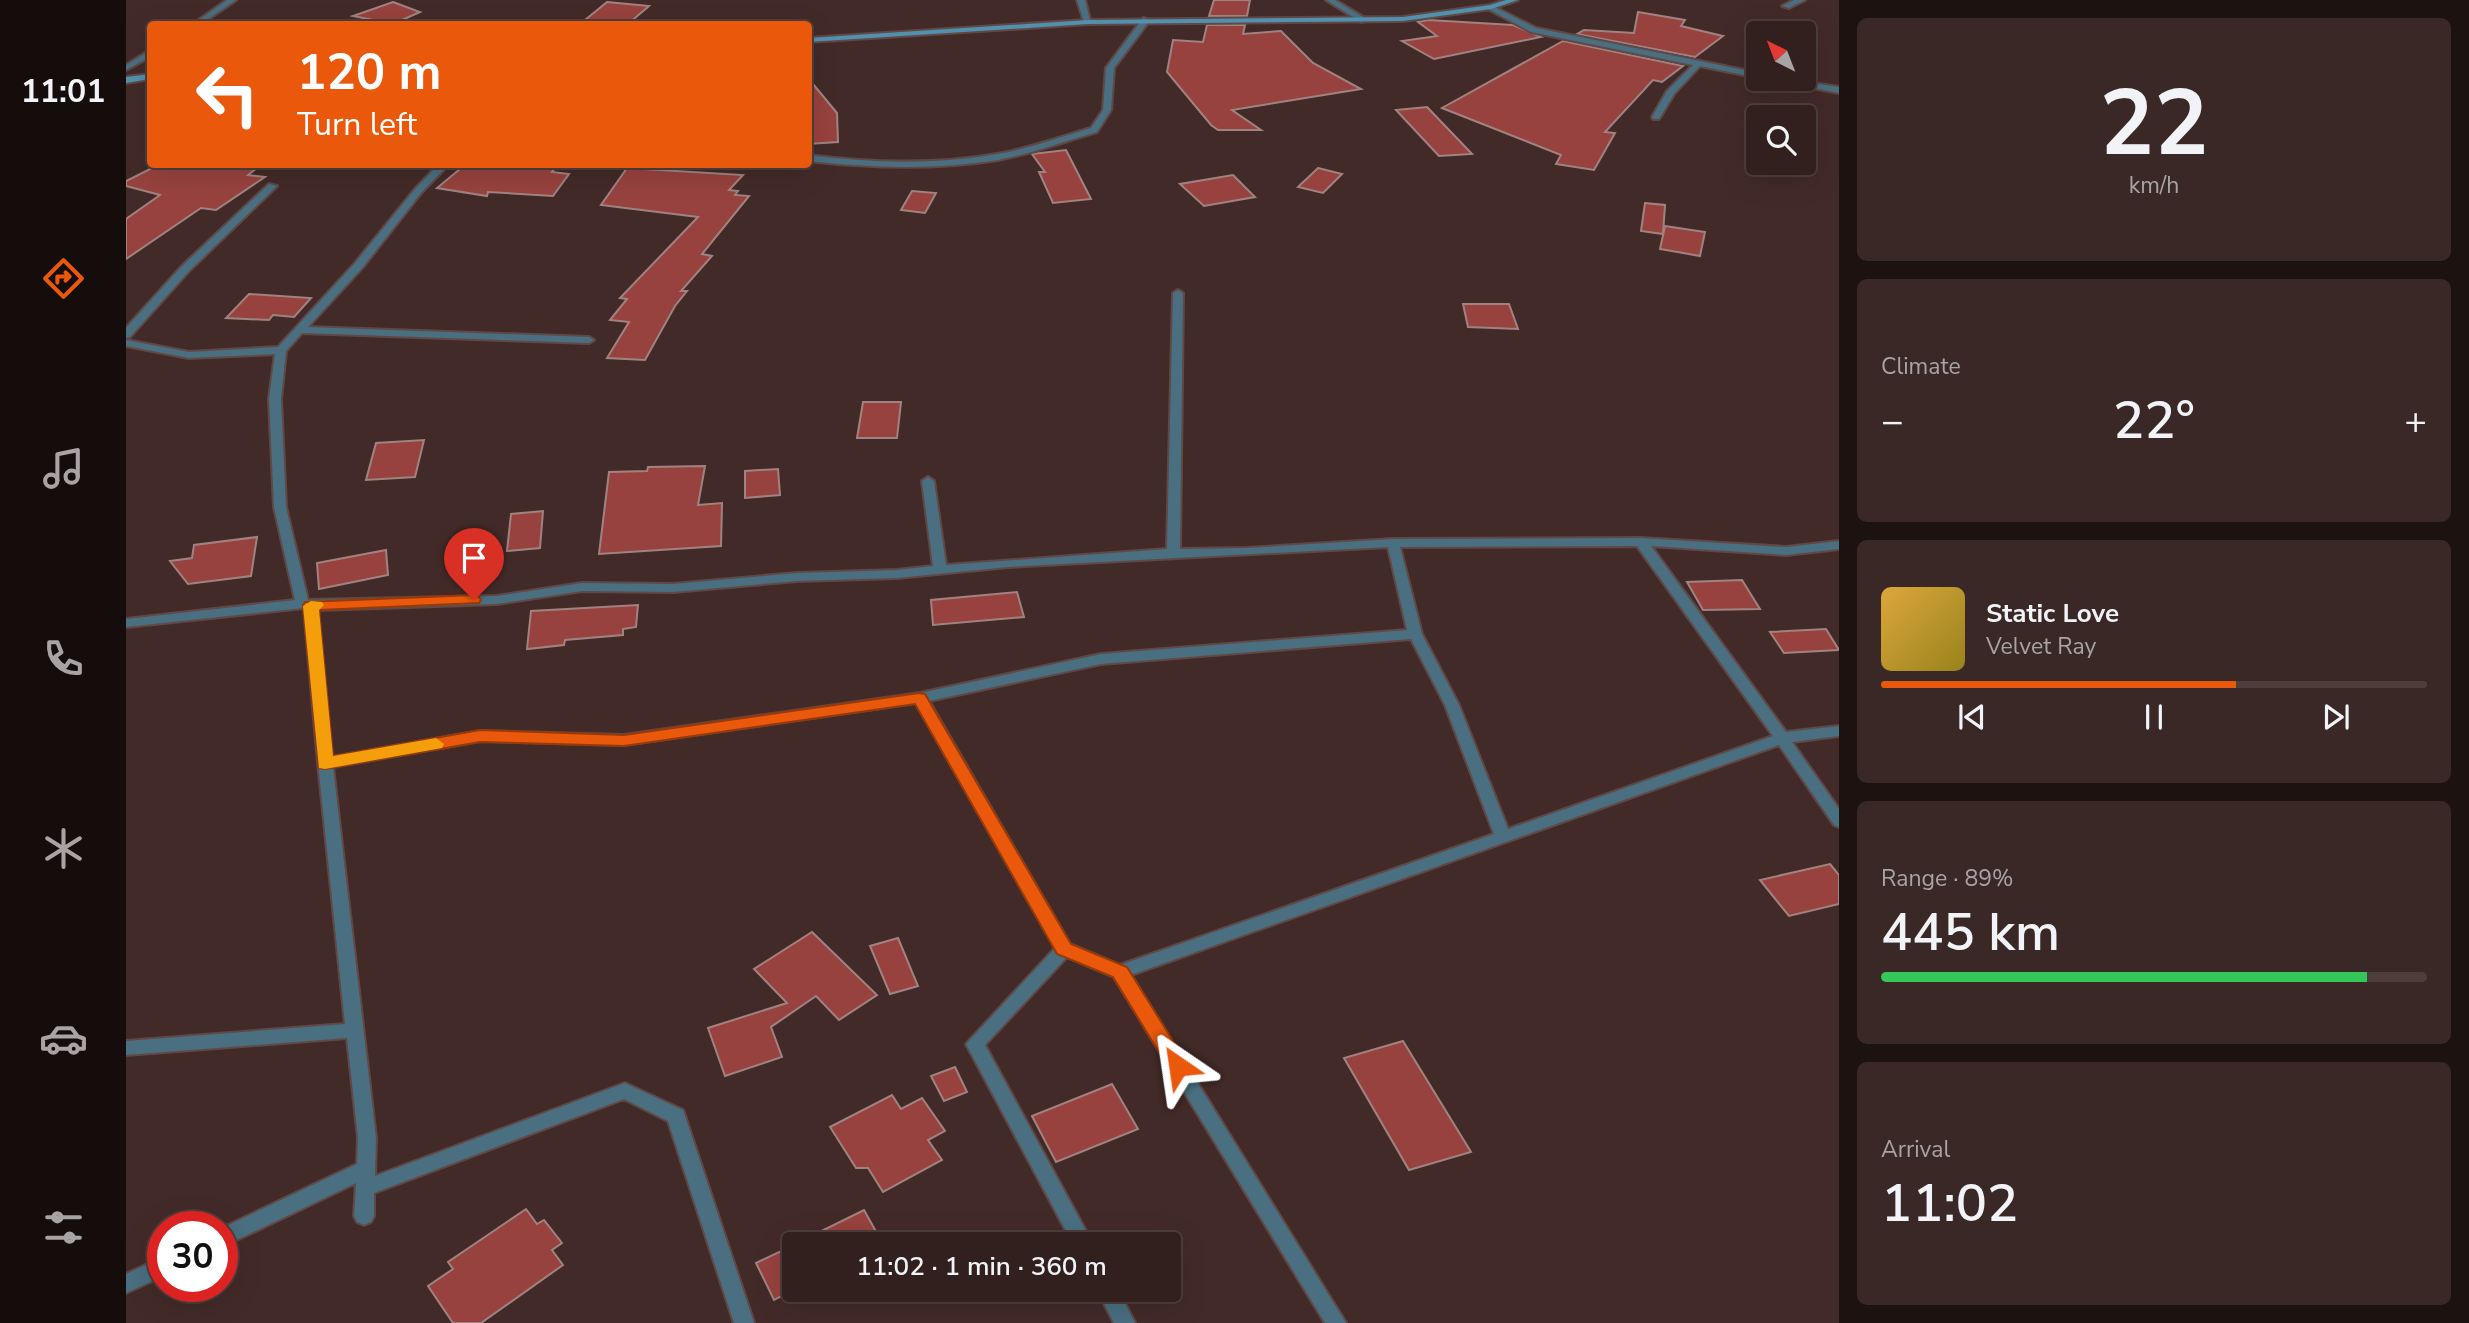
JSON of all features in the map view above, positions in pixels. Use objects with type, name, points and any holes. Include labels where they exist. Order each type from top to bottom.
[{"type":"street","points":[[201,21],[232,0]]},
{"type":"street","points":[[1081,0],[1088,22]]},
{"type":"street","points":[[1330,0],[1364,20]]},
{"type":"street","points":[[812,40],[1088,22],[1403,19],[1491,7],[1514,0]]},
{"type":"street","points":[[1786,6],[1801,0]]},
{"type":"street","points":[[1491,7],[1534,30],[1746,73]]},
{"type":"street","points":[[812,158],[849,163],[945,163],[999,157],[1094,130],[1107,110],[1110,68],[1146,20]]},
{"type":"street","points":[[126,68],[147,56]]},
{"type":"street","points":[[1657,117],[1671,93],[1698,64]]},
{"type":"street","points":[[126,80],[147,77]]},
{"type":"street","points":[[1816,86],[1839,90]]},
{"type":"street","points":[[364,1216],[367,1138],[306,605],[279,507],[275,399],[281,350],[359,265],[418,191],[441,168]]},
{"type":"street","points":[[126,335],[185,269],[272,186]]},
{"type":"street","points":[[1173,553],[1178,293]]},
{"type":"street","points":[[298,330],[589,340]]},
{"type":"street","points":[[126,343],[188,355],[281,350]]},
{"type":"street","points":[[928,481],[940,569]]},
{"type":"street","points":[[126,623],[306,605],[497,600],[582,587],[673,588],[797,577],[897,574],[1173,553],[1365,547],[1392,543],[1641,542],[1786,551],[1839,545]]},
{"type":"street","points":[[1641,542],[1839,821]]},
{"type":"street","points":[[1392,543],[1415,634],[1452,705],[1503,836]]},
{"type":"street","points":[[325,763],[480,736],[624,740],[919,698],[1101,659],[1415,634]]},
{"type":"street","points":[[919,698],[1064,949],[1120,972],[1336,1323]]},
{"type":"street","points":[[1120,972],[1782,738],[1839,732]]},
{"type":"street","points":[[1064,949],[975,1044],[1077,1232]]},
{"type":"street","points":[[126,1048],[355,1030]]},
{"type":"street","points":[[238,1231],[365,1179],[625,1091],[676,1116],[744,1323]]},
{"type":"street","points":[[126,1284],[147,1274]]},
{"type":"street","points":[[1114,1302],[1125,1323]]},
{"type":"building","points":[[1214,0],[1250,0],[1247,16],[1209,16]]},
{"type":"building","points":[[393,2],[420,12],[400,21],[378,21],[353,16]]},
{"type":"building","points":[[607,2],[649,6],[632,21],[585,20]]},
{"type":"building","points":[[1638,12],[1685,20],[1681,26],[1723,36],[1695,57],[1577,34],[1584,30],[1634,33]]},
{"type":"building","points":[[1428,20],[1513,25],[1541,37],[1434,59],[1402,41],[1437,36],[1418,22]]},
{"type":"building","points":[[1207,25],[1245,25],[1243,34],[1281,31],[1313,63],[1361,89],[1232,110],[1261,130],[1218,130],[1167,72],[1173,40],[1203,42]]},
{"type":"building","points":[[1563,41],[1683,66],[1662,82],[1653,80],[1605,132],[1615,133],[1594,170],[1556,164],[1561,155],[1442,108]]},
{"type":"building","points":[[812,83],[837,113],[838,142],[812,144]]},
{"type":"building","points":[[1427,107],[1472,154],[1439,156],[1396,110]]},
{"type":"building","points":[[1066,150],[1091,199],[1053,203],[1039,172],[1045,172],[1032,154]]},
{"type":"building","points":[[152,168],[257,168],[248,175],[265,177],[216,210],[201,208],[126,259],[126,219],[160,195],[126,186],[126,181]]},
{"type":"building","points":[[461,168],[555,168],[552,172],[569,174],[553,196],[488,192],[487,196],[437,188]]},
{"type":"building","points":[[627,168],[743,175],[729,190],[738,191],[735,195],[749,196],[702,254],[712,256],[681,291],[687,291],[675,306],[645,360],[607,358],[629,322],[610,320],[627,299],[620,298],[698,217],[601,205]]},
{"type":"building","points":[[1318,168],[1342,174],[1323,193],[1298,187]]},
{"type":"building","points":[[1233,175],[1255,197],[1204,206],[1180,184]]},
{"type":"building","points":[[912,191],[936,193],[925,213],[901,210]]},
{"type":"building","points":[[1645,203],[1665,205],[1663,234],[1641,231]]},
{"type":"building","points":[[1665,226],[1705,232],[1700,256],[1660,249]]},
{"type":"building","points":[[249,294],[311,298],[294,317],[273,315],[269,320],[226,318]]},
{"type":"building","points":[[1463,304],[1509,304],[1518,329],[1468,327]]},
{"type":"building","points":[[863,402],[901,402],[897,438],[857,438]]},
{"type":"building","points":[[424,440],[415,477],[366,480],[376,443]]},
{"type":"building","points":[[705,466],[698,505],[722,503],[721,546],[599,554],[609,472],[647,471],[648,467]]},
{"type":"building","points":[[778,469],[780,495],[745,498],[745,471]]},
{"type":"building","points":[[543,511],[540,548],[507,551],[511,514]]},
{"type":"building","points":[[257,537],[251,576],[188,584],[170,561],[192,558],[194,545]]},
{"type":"building","points":[[386,550],[388,575],[319,589],[317,563]]},
{"type":"building","points":[[1742,580],[1760,609],[1703,610],[1687,582]]},
{"type":"building","points":[[1017,592],[1024,617],[933,625],[931,600]]},
{"type":"building","points":[[638,605],[636,627],[623,629],[623,635],[565,640],[564,645],[527,649],[531,611]]},
{"type":"building","points":[[1826,629],[1839,650],[1784,653],[1770,632]]},
{"type":"building","points":[[1830,864],[1839,875],[1839,904],[1789,916],[1760,880]]},
{"type":"building","points":[[812,932],[877,995],[839,1020],[816,996],[771,1027],[782,1057],[725,1076],[708,1028],[787,1003],[754,969]]},
{"type":"building","points":[[898,938],[918,986],[890,994],[870,946]]},
{"type":"building","points":[[1403,1041],[1471,1152],[1409,1170],[1344,1058]]},
{"type":"building","points":[[955,1067],[967,1092],[944,1101],[931,1076]]},
{"type":"building","points":[[1112,1084],[1138,1129],[1056,1162],[1032,1116]]},
{"type":"building","points":[[892,1095],[901,1109],[922,1098],[945,1131],[928,1140],[942,1160],[883,1192],[868,1168],[856,1168],[830,1127]]},
{"type":"building","points":[[526,1209],[537,1224],[544,1220],[562,1243],[552,1250],[563,1265],[481,1323],[453,1323],[428,1286],[453,1269],[448,1262]]},
{"type":"building","points":[[864,1210],[876,1232],[819,1232]]},
{"type":"building","points":[[782,1251],[782,1296],[774,1300],[756,1263]]},
{"type":"slow traffic","points":[[316,605],[311,606],[325,763],[436,744]]},
{"type":"route","points":[[474,600],[354,602],[311,606],[325,763],[480,736],[624,740],[919,698],[1064,949],[1120,972],[1178,1066]]}]
